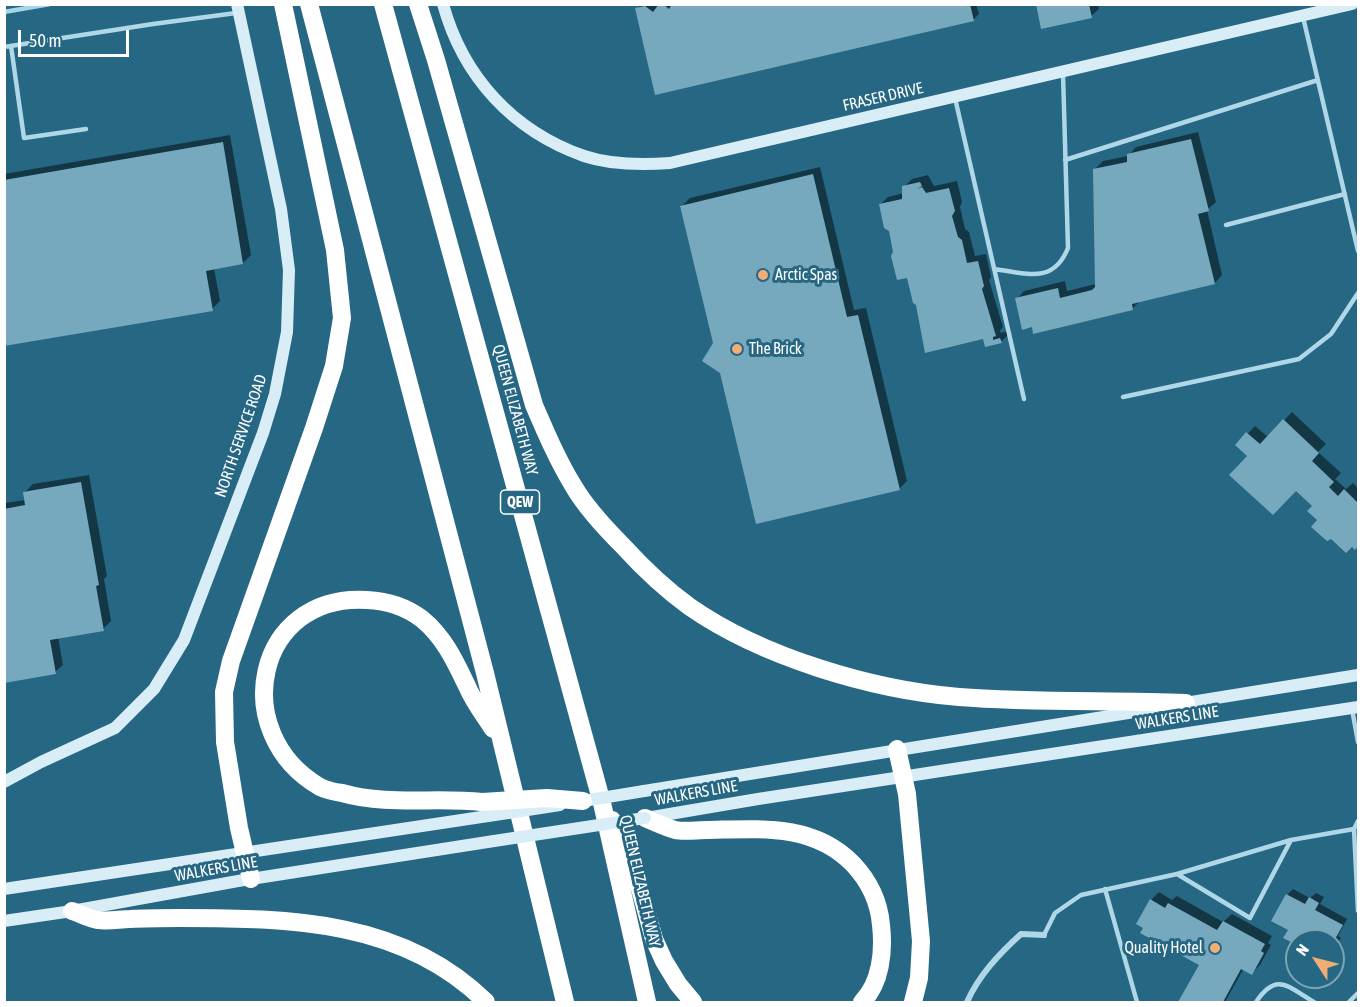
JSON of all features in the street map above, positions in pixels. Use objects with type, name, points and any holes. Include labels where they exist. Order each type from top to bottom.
[{"type":"highway","points":[[251,879],[225,742],[224,692],[231,661],[314,428],[333,366],[342,318],[335,250],[283,4]]},
{"type":"highway","points":[[309,4],[485,673],[564,1002]]},
{"type":"highway","name":"QUEEN ELIZABETH WAY","points":[[383,4],[602,803],[647,1002]]},
{"type":"highway","points":[[418,4],[534,405],[574,488],[601,524],[640,565],[690,607],[726,629],[766,648],[836,674],[910,690],[958,697],[1186,703]]},
{"type":"highway","points":[[564,1002],[495,731],[467,687],[459,666],[439,636],[423,620],[406,608],[382,600],[346,599],[316,607],[292,624],[280,639],[264,676],[263,702],[270,731],[283,754],[299,773],[322,788],[384,801],[482,802],[547,798],[583,801]]},
{"type":"highway","points":[[897,749],[907,794],[921,941],[919,978],[913,1002]]},
{"type":"highway","points":[[602,803],[629,849],[654,939],[664,961],[678,984],[693,1002]]},
{"type":"highway","points":[[645,818],[675,830],[778,829],[828,844],[846,857],[872,891],[880,911],[882,928],[879,969],[867,998],[862,1002]]},
{"type":"highway","points":[[72,911],[99,920],[234,918],[307,922],[341,928],[375,936],[440,966],[486,1002]]},
{"type":"main road","name":"FRASER DRIVE","points":[[443,4],[461,48],[477,78],[513,116],[535,134],[586,157],[642,165],[670,163],[1352,4]]},
{"type":"main road","name":"NORTH SERVICE ROAD","points":[[4,782],[115,728],[154,689],[184,640],[263,433],[275,394],[287,332],[289,270],[281,209],[238,9]]},
{"type":"main road","name":"WALKERS LINE","points":[[4,889],[508,813],[1359,675]]},
{"type":"main road","name":"WALKERS LINE","points":[[4,921],[251,879],[758,799],[1355,708]]},
{"type":"street","points":[[967,1002],[974,987],[997,956],[1021,934],[1044,935]]},
{"type":"lane","points":[[86,129],[24,138],[8,46],[238,9]]},
{"type":"lane","points":[[1302,16],[1359,251]]},
{"type":"lane","points":[[994,269],[1039,275],[1053,269],[1063,260],[1068,248],[1063,72]]},
{"type":"lane","points":[[1065,160],[1318,80]]},
{"type":"lane","points":[[955,97],[1024,399]]},
{"type":"lane","points":[[1226,225],[1345,194]]},
{"type":"lane","points":[[1123,397],[1299,359],[1331,334],[1359,293]]},
{"type":"lane","points":[[1355,708],[1359,742]]},
{"type":"lane","points":[[1359,821],[1353,829],[1359,911]]},
{"type":"lane","points":[[1044,935],[1055,913],[1081,895],[1177,874],[1291,840],[1353,829]]},
{"type":"lane","points":[[1177,874],[1250,918],[1291,840]]},
{"type":"lane","points":[[1105,889],[1137,1002]]},
{"type":"lane","points":[[1256,1002],[1265,989],[1273,985],[1284,984],[1314,1002]]},
{"type":"lane","points":[[1349,1002],[1359,993]]},
{"type":"building","points":[[659,4],[669,9],[672,4],[970,4],[974,21],[655,95],[635,8],[645,6],[653,12]]},
{"type":"building","points":[[1036,4],[1089,4],[1092,18],[1041,29]]},
{"type":"building","points":[[1191,139],[1209,211],[1198,214],[1215,284],[1132,304],[1133,310],[1033,334],[1032,327],[1022,330],[1015,298],[1058,288],[1060,298],[1092,290],[1095,287],[1093,169],[1127,162],[1127,154]]},
{"type":"building","points":[[223,142],[243,264],[206,271],[213,311],[4,346],[4,180]]},
{"type":"building","points":[[813,174],[847,317],[858,315],[900,490],[756,524],[720,373],[702,361],[713,343],[680,206]]},
{"type":"building","points":[[920,182],[922,186],[917,189],[922,187],[926,193],[949,188],[955,211],[952,216],[958,237],[962,240],[967,263],[978,261],[984,286],[982,289],[996,336],[993,340],[1000,338],[1002,343],[985,347],[983,339],[925,353],[916,305],[913,303],[907,278],[897,280],[891,256],[893,252],[889,231],[884,228],[879,204],[902,199],[902,186]]},
{"type":"building","points":[[1283,419],[1319,453],[1312,461],[1334,482],[1329,487],[1338,496],[1344,489],[1358,503],[1358,546],[1355,550],[1352,547],[1346,553],[1331,539],[1327,541],[1311,527],[1317,520],[1307,511],[1312,506],[1296,491],[1273,515],[1229,475],[1247,456],[1235,445],[1246,432],[1260,444]]},
{"type":"building","points":[[81,482],[99,585],[96,586],[104,631],[50,640],[56,674],[4,683],[4,509],[25,505],[23,492]]},
{"type":"building","points":[[1286,894],[1305,904],[1309,897],[1319,903],[1315,910],[1343,925],[1341,929],[1286,929],[1271,921]]},
{"type":"building","name":"Quality Hotel","points":[[1150,899],[1165,908],[1168,903],[1217,930],[1223,921],[1265,944],[1261,951],[1264,953],[1252,975],[1241,969],[1223,1002],[1178,1002],[1199,965],[1140,933],[1143,928],[1136,924]]},
{"type":"waterway","points":[[4,12],[50,4]]},
{"type":"place","name":"Arctic Spas","points":[[763,275]]},
{"type":"place","name":"The Brick","points":[[737,349]]},
{"type":"place","name":"Quality Hotel","points":[[1215,948]]}]
